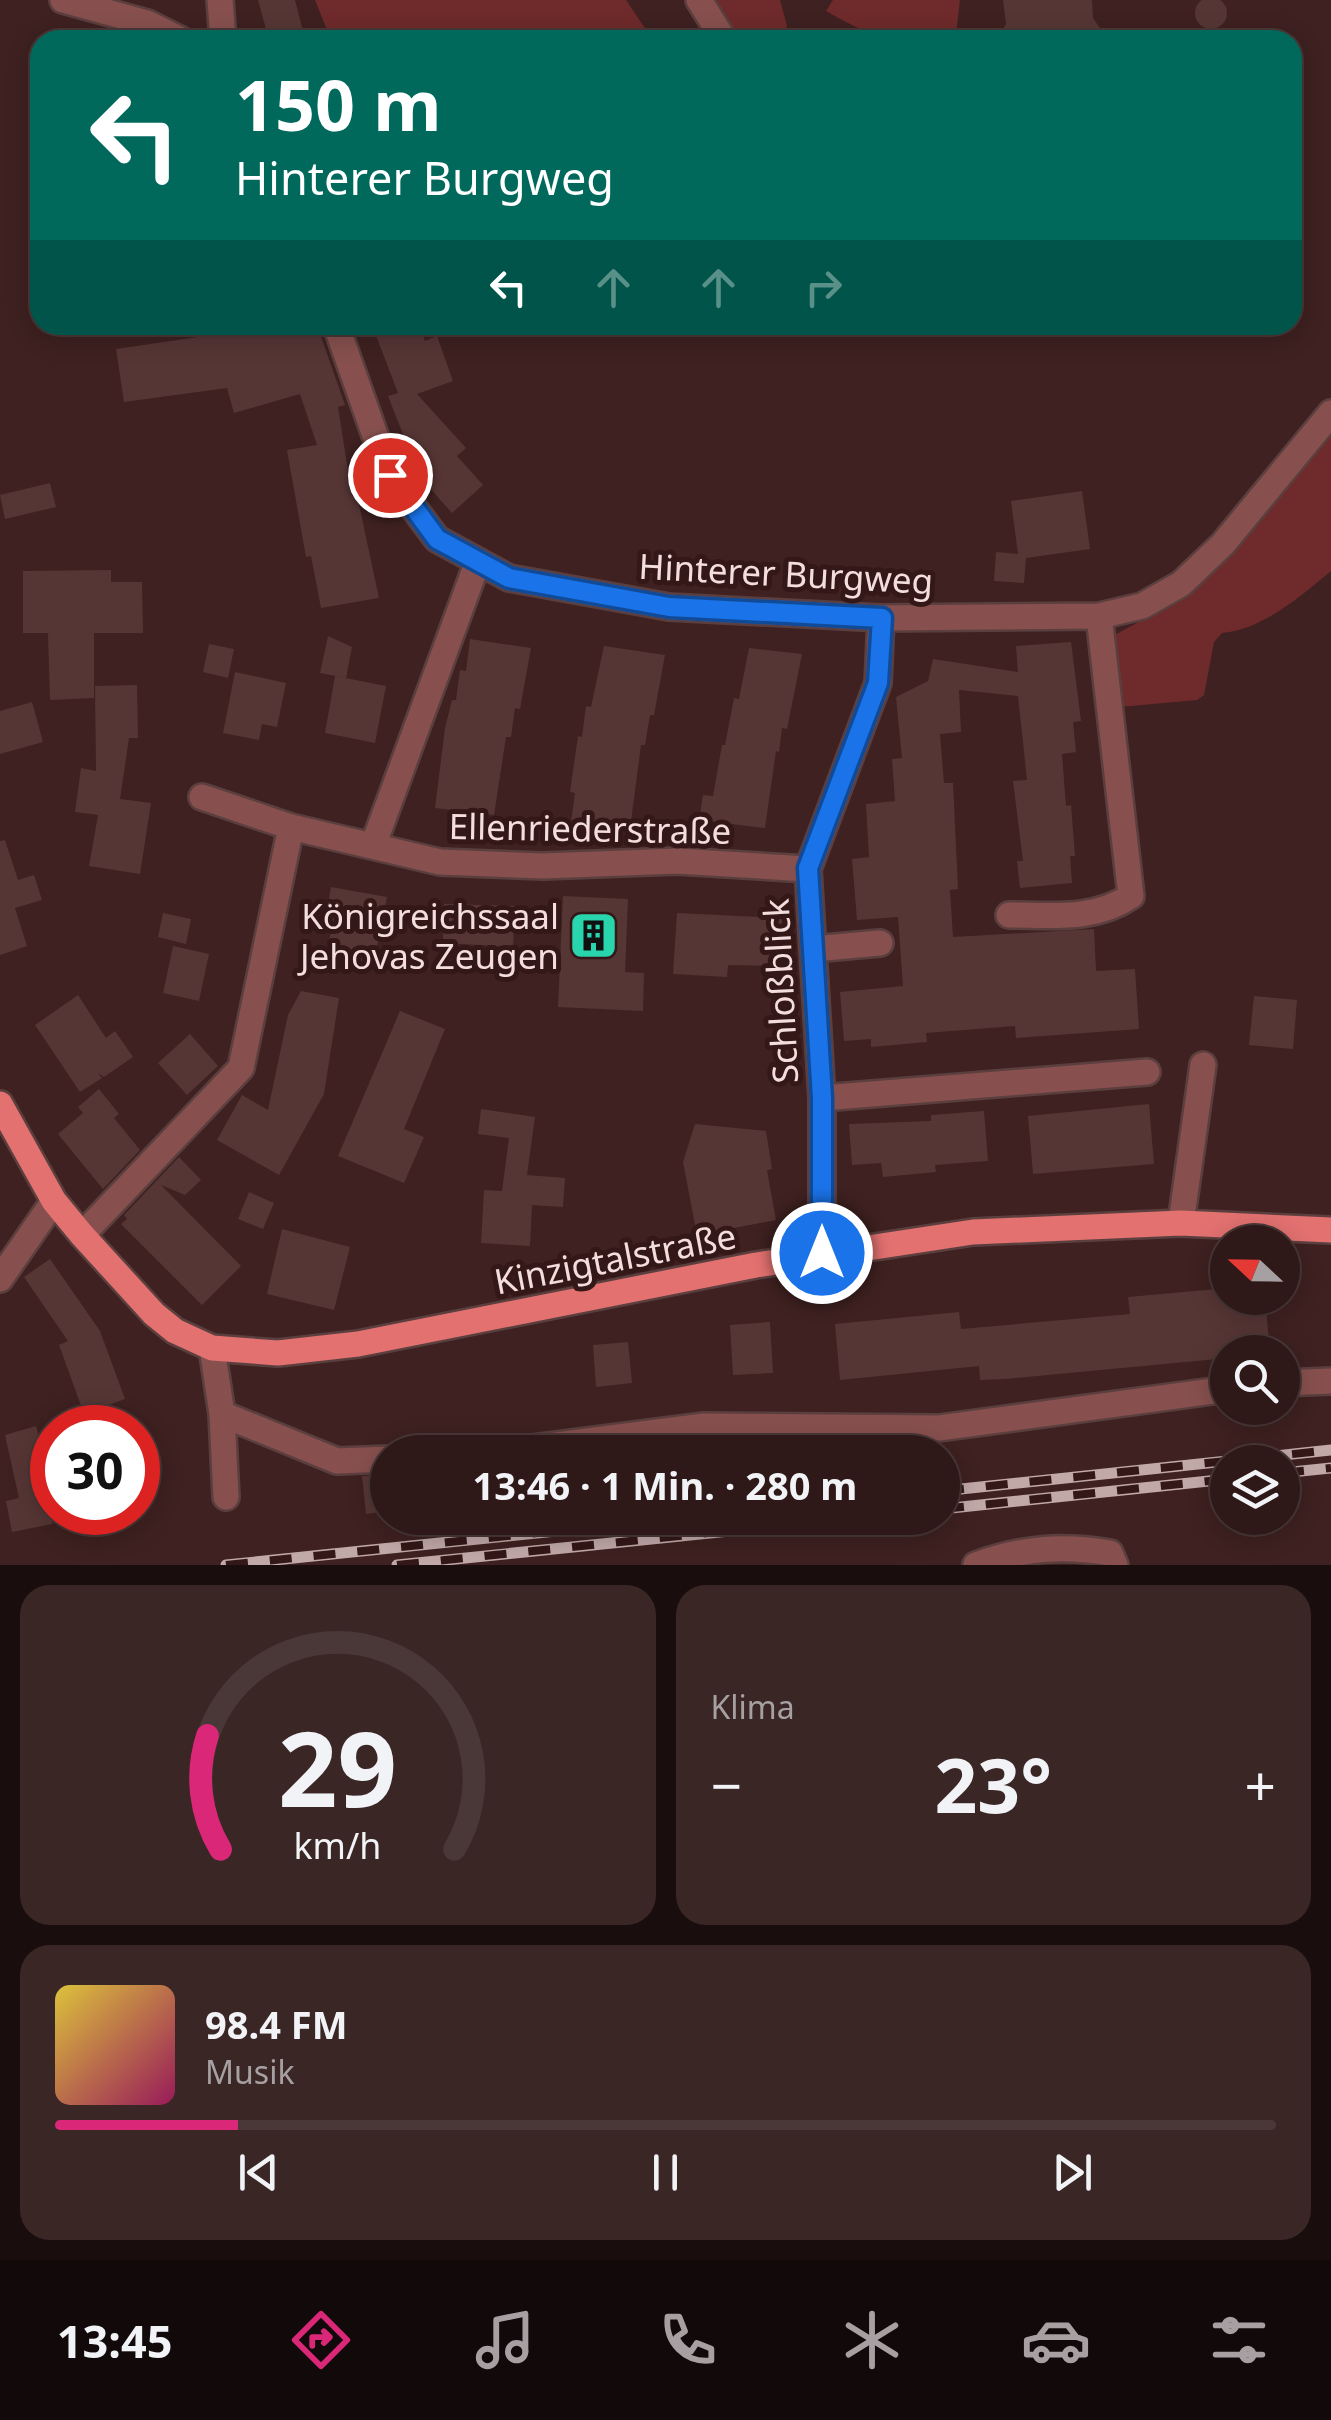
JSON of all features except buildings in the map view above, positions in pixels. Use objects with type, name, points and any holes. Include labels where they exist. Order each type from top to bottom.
[{"type":"main road","points":[[0,1104],[54,1202],[82,1236],[154,1314],[176,1331],[212,1348]]},
{"type":"main road","name":"Kinzigtalstraße","points":[[212,1348],[278,1353],[391,1338],[822,1253],[973,1232],[1181,1224],[1331,1230]]},
{"type":"street","points":[[63,0],[161,30]]},
{"type":"street","points":[[220,0],[222,30]]},
{"type":"street","points":[[699,0],[718,30]]},
{"type":"street","name":"Hinterer Burgweg","points":[[340,335],[390,475],[437,539],[509,578],[669,607],[882,618],[1099,616],[1142,606],[1181,584],[1223,544],[1331,413]]},
{"type":"street","points":[[373,846],[478,561]]},
{"type":"street","points":[[1009,915],[1085,916],[1112,909],[1132,896],[1099,616]]},
{"type":"street","name":"Schloßblick","points":[[822,1253],[822,1098],[808,868],[878,683],[882,618]]},
{"type":"street","name":"Ellenriederstraße","points":[[202,797],[291,827],[440,862],[542,866],[678,862],[808,868]]},
{"type":"street","points":[[82,1236],[241,1068],[291,827]]},
{"type":"street","points":[[813,949],[880,943]]},
{"type":"street","points":[[1181,1224],[1202,1066]]},
{"type":"street","points":[[822,1098],[1147,1072]]},
{"type":"street","points":[[0,1279],[54,1202]]},
{"type":"street","points":[[212,1348],[222,1414],[226,1497]]},
{"type":"street","points":[[1300,1383],[1331,1380]]},
{"type":"street","points":[[634,1435],[704,1426],[938,1428],[1210,1392]]},
{"type":"street","points":[[222,1414],[336,1461],[370,1460]]},
{"type":"street","points":[[976,1565],[1012,1552],[1068,1546],[1110,1552],[1115,1565]]},
{"type":"shaded area","points":[[315,0],[626,0],[646,30],[327,30]]},
{"type":"shaded area","points":[[712,0],[780,0],[785,30],[731,30]]},
{"type":"shaded area","points":[[833,0],[960,0],[957,30],[864,30],[826,11]]},
{"type":"shaded area","points":[[1331,422],[1331,571],[1266,619],[1222,633],[1214,642],[1204,695],[1197,700],[1120,707],[1111,637],[1190,594],[1208,578]]},
{"type":"railway","points":[[960,1489],[1331,1450]]},
{"type":"railway","points":[[1300,1471],[1331,1468]]},
{"type":"railway","points":[[960,1507],[1210,1481]]},
{"type":"railway","points":[[226,1565],[518,1535]]},
{"type":"railway","points":[[397,1565],[690,1535]]},
{"type":"place","name":"Königreichssaal Jehovas Zeugen","points":[[594,935]]},
{"type":"route","points":[[390,475],[437,539],[509,578],[669,607],[882,618],[878,683],[808,868],[822,1098],[822,1253]]}]
